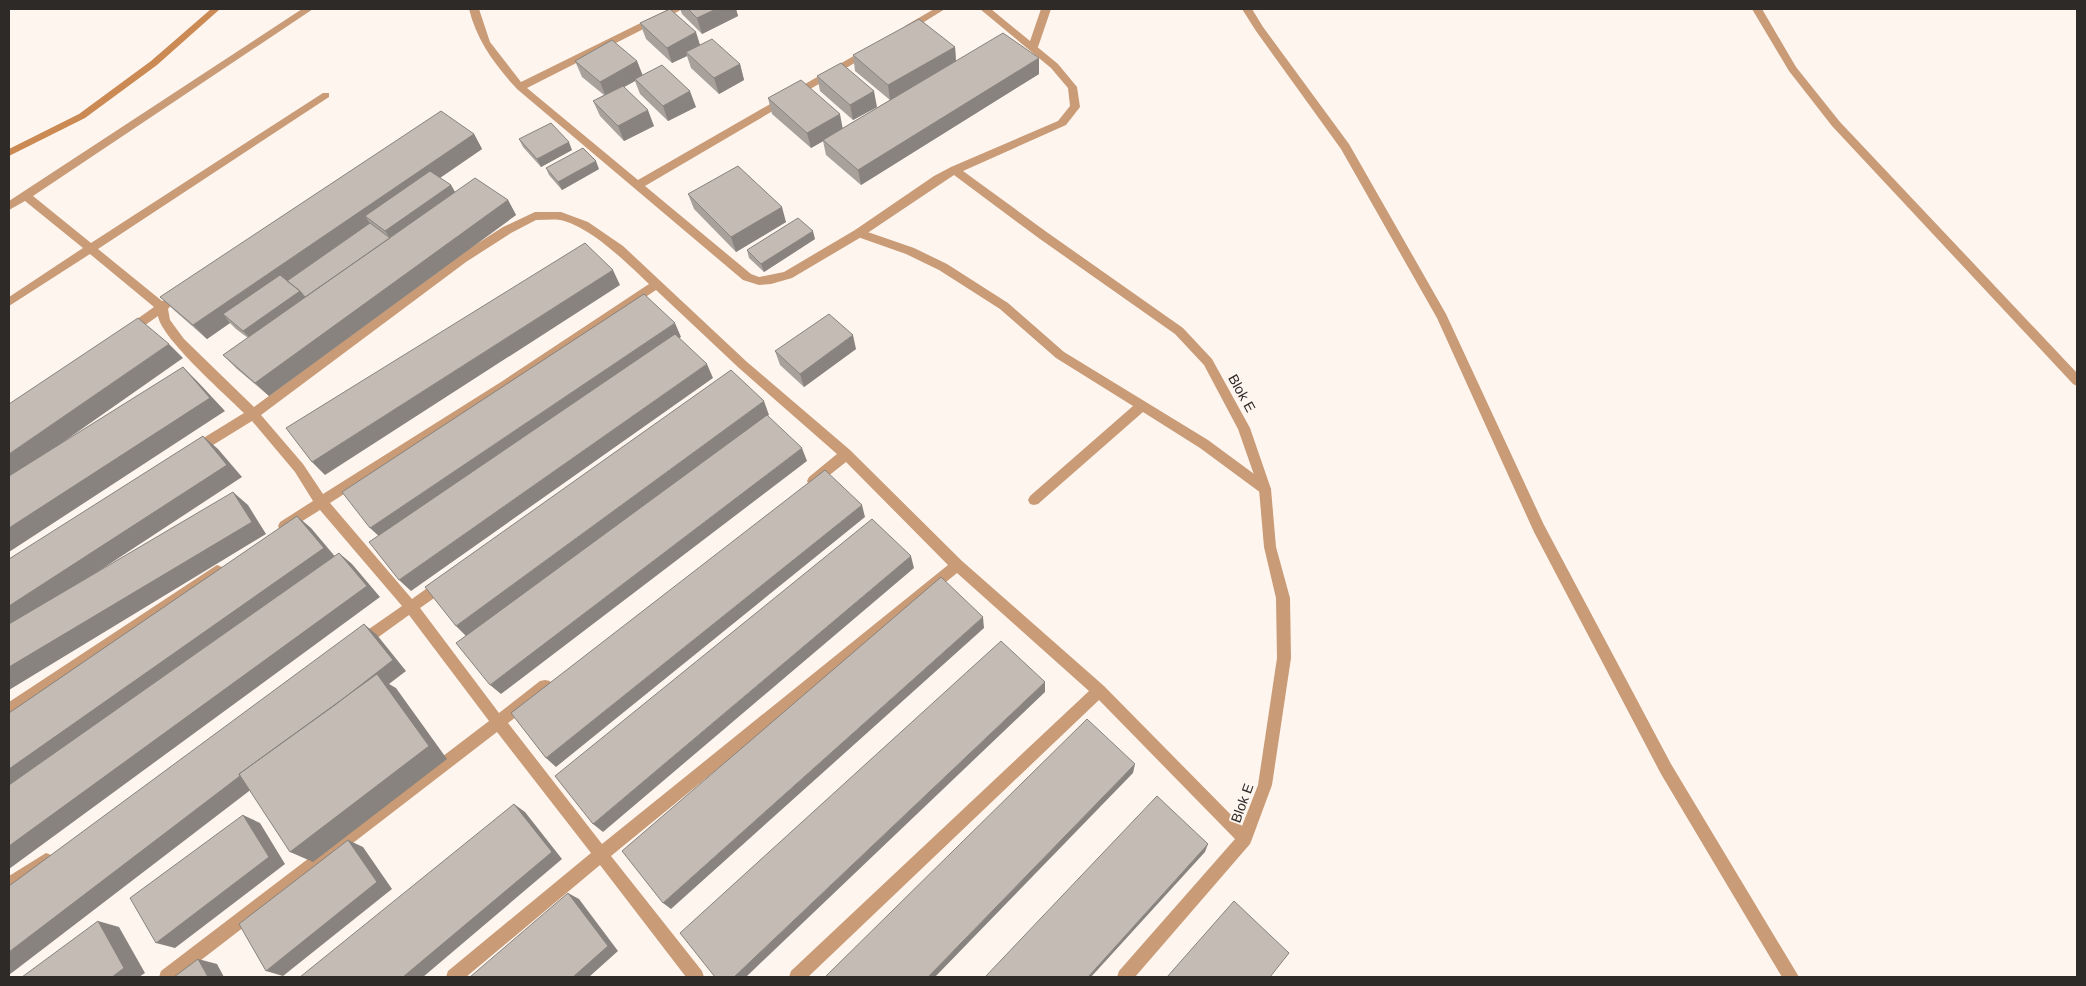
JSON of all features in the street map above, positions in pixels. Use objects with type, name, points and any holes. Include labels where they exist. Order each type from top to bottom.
[{"type":"street","points":[[9,206],[308,9]]},
{"type":"street","points":[[474,9],[478,28],[492,55],[520,87],[748,277],[759,281],[788,275],[859,233],[938,179],[955,170],[1062,124],[1074,106],[1073,89],[1060,73],[1033,47],[985,9]]},
{"type":"street","points":[[520,87],[676,9]]},
{"type":"street","points":[[898,33],[940,9]]},
{"type":"street","points":[[1033,47],[1046,9]]},
{"type":"street","points":[[1248,9],[1259,29],[1345,147],[1442,317],[1539,528],[1666,770],[1791,977]]},
{"type":"street","points":[[1758,9],[1770,36],[1806,88],[1836,124],[2077,381]]},
{"type":"street","points":[[638,185],[873,48]]},
{"type":"street","points":[[9,302],[326,95]]},
{"type":"street","name":"Blok E","points":[[955,170],[1044,236],[1179,330],[1208,362],[1244,428],[1265,489],[1270,547],[1284,598],[1284,658],[1265,785],[1245,839],[1125,977]]},
{"type":"street","points":[[26,196],[162,307],[164,321],[180,342],[253,414],[298,468],[321,502],[411,607],[600,855],[696,977]]},
{"type":"street","points":[[185,456],[253,414],[462,259],[507,230],[535,216],[561,216],[584,225],[619,249],[657,284],[739,368],[846,454],[957,566],[1099,691],[1245,839]]},
{"type":"street","points":[[859,233],[910,251],[943,267],[1004,306],[1060,355],[1204,444],[1265,489]]},
{"type":"street","points":[[272,535],[505,385],[657,284]]},
{"type":"street","points":[[122,336],[178,296]]},
{"type":"street","points":[[1034,500],[1142,406]]},
{"type":"street","points":[[799,491],[846,454]]},
{"type":"street","points":[[9,710],[230,562]]},
{"type":"street","points":[[454,977],[600,855],[957,566]]},
{"type":"street","points":[[354,647],[451,578]]},
{"type":"street","points":[[167,977],[560,676]]},
{"type":"street","points":[[797,977],[1099,691]]},
{"type":"street","points":[[9,885],[58,851]]},
{"type":"building","points":[[670,9],[696,32],[667,48],[640,23]]},
{"type":"building","points":[[688,9],[716,9],[697,18]]},
{"type":"building","points":[[919,19],[955,47],[888,85],[853,55]]},
{"type":"building","points":[[1003,33],[1039,58],[858,170],[823,140]]},
{"type":"building","points":[[712,39],[740,64],[714,78],[686,52]]},
{"type":"building","points":[[612,40],[637,61],[600,82],[575,61]]},
{"type":"building","points":[[841,63],[874,91],[850,105],[817,76]]},
{"type":"building","points":[[662,65],[690,91],[663,106],[635,79]]},
{"type":"building","points":[[801,80],[840,114],[807,133],[768,98]]},
{"type":"building","points":[[623,86],[648,110],[618,126],[593,101]]},
{"type":"building","points":[[441,111],[474,134],[193,325],[160,297]]},
{"type":"building","points":[[551,123],[569,142],[537,159],[519,139]]},
{"type":"building","points":[[583,148],[596,161],[558,182],[546,168]]},
{"type":"building","points":[[738,166],[782,207],[731,237],[688,194]]},
{"type":"building","points":[[430,171],[451,185],[385,231],[365,216]]},
{"type":"building","points":[[475,178],[508,200],[255,383],[223,355]]},
{"type":"building","points":[[798,218],[813,231],[761,264],[747,250]]},
{"type":"building","points":[[370,223],[390,238],[305,297],[287,281]]},
{"type":"building","points":[[585,243],[613,270],[312,462],[286,428]]},
{"type":"building","points":[[280,275],[300,291],[243,331],[223,314]]},
{"type":"building","points":[[644,294],[675,323],[370,528],[342,492]]},
{"type":"building","points":[[829,314],[853,335],[800,374],[775,351]]},
{"type":"building","points":[[138,318],[169,344],[9,454],[9,404]]},
{"type":"building","points":[[675,334],[707,364],[399,580],[369,542]]},
{"type":"building","points":[[183,367],[210,398],[9,528],[9,476]]},
{"type":"building","points":[[731,370],[764,401],[456,626],[425,587]]},
{"type":"building","points":[[767,415],[802,448],[490,685],[456,643]]},
{"type":"building","points":[[203,436],[227,465],[9,606],[9,559]]},
{"type":"building","points":[[825,470],[862,505],[546,758],[511,713]]},
{"type":"building","points":[[233,492],[252,522],[9,667],[9,624]]},
{"type":"building","points":[[297,516],[324,548],[9,769],[9,713]]},
{"type":"building","points":[[872,519],[911,556],[593,824],[555,776]]},
{"type":"building","points":[[339,553],[367,586],[9,846],[9,785]]},
{"type":"building","points":[[941,577],[983,617],[663,903],[622,851]]},
{"type":"building","points":[[364,624],[393,660],[335,705],[239,774],[240,776],[9,952],[9,886]]},
{"type":"building","points":[[1001,641],[1045,682],[734,977],[715,977],[680,933]]},
{"type":"building","points":[[377,674],[429,746],[290,852],[239,774]]},
{"type":"building","points":[[1087,719],[1135,764],[928,977],[825,977]]},
{"type":"building","points":[[1157,796],[1208,844],[1088,977],[985,977]]},
{"type":"building","points":[[514,804],[552,852],[403,977],[300,977]]},
{"type":"building","points":[[243,815],[269,857],[156,943],[130,898]]},
{"type":"building","points":[[348,840],[377,882],[266,971],[239,924]]},
{"type":"building","points":[[568,893],[608,946],[573,977],[470,977]]},
{"type":"building","points":[[1234,901],[1289,953],[1270,977],[1167,977]]},
{"type":"building","points":[[98,921],[124,968],[112,977],[22,977]]},
{"type":"building","points":[[198,959],[208,977],[174,977]]},
{"type":"waterway","points":[[9,153],[82,116],[154,63],[216,9]]}]
